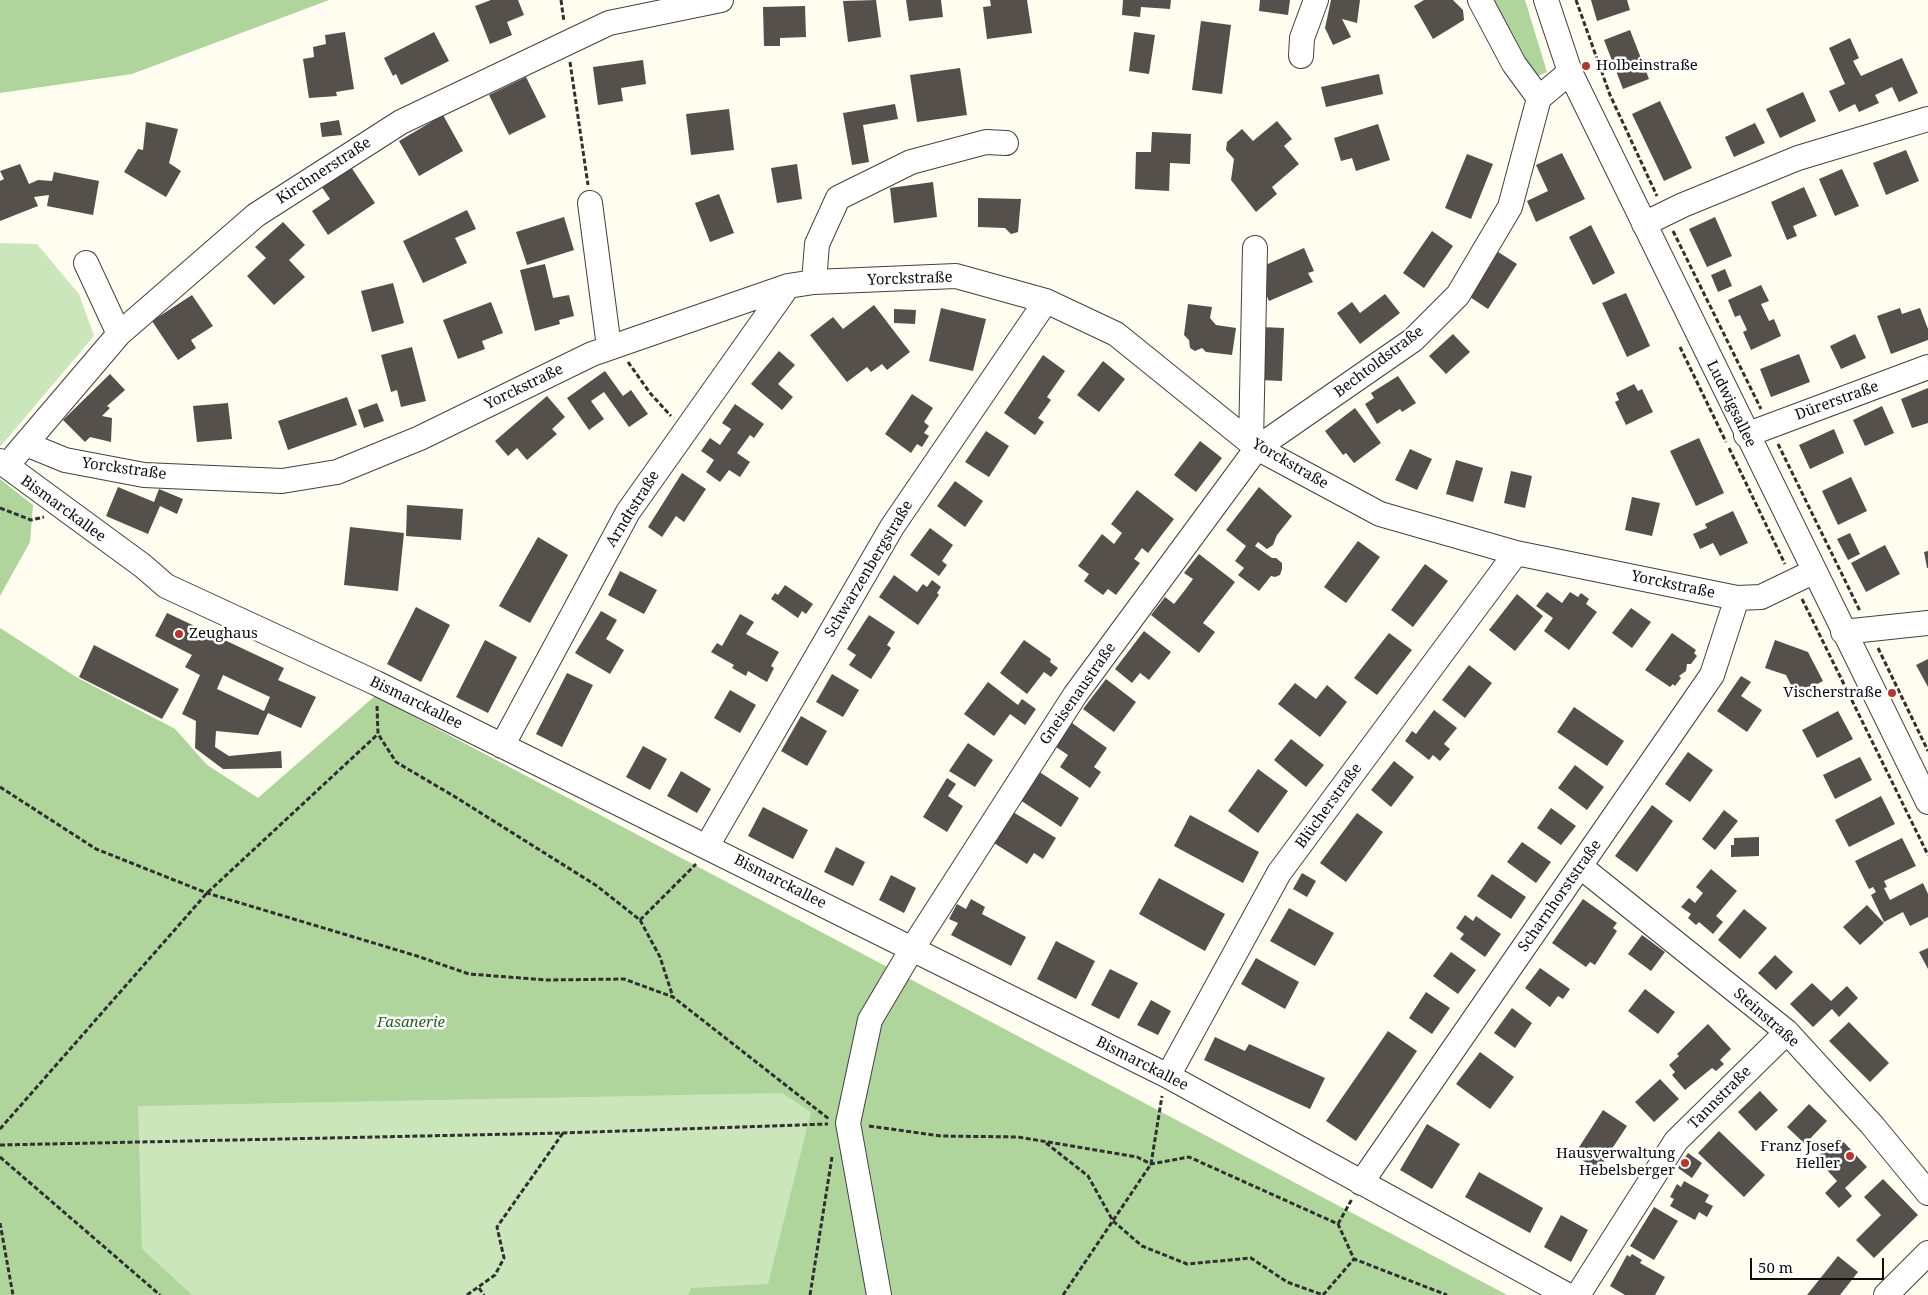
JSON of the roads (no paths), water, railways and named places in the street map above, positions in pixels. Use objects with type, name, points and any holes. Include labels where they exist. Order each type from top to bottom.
[{"type":"street","points":[[609,23],[636,0]]},
{"type":"street","name":"Kirchnerstraße","points":[[2,464],[26,444],[118,334],[264,210],[401,122],[609,23],[721,0]]},
{"type":"street","points":[[1301,56],[1302,38],[1316,0]]},
{"type":"street","points":[[1480,0],[1514,64],[1539,98],[1570,72]]},
{"type":"street","name":"Ludwigsallee","points":[[1546,0],[1570,72],[1746,435],[1804,577],[1843,632],[1928,802]]},
{"type":"street","name":"Bechtoldstraße","points":[[1254,445],[1413,340],[1458,295],[1510,207],[1539,98]]},
{"type":"street","points":[[1644,224],[1798,158],[1928,119]]},
{"type":"street","points":[[814,282],[817,244],[838,198],[911,162],[986,142],[1006,143]]},
{"type":"street","points":[[590,203],[609,347]]},
{"type":"street","points":[[1254,445],[1256,248]]},
{"type":"street","points":[[86,263],[118,334]]},
{"type":"street","name":"Yorckstraße","points":[[26,444],[65,460],[144,475],[282,481],[337,472],[420,438],[609,347],[788,286],[814,282],[956,276],[1046,301],[1116,334],[1254,445],[1380,514],[1516,553],[1737,598],[1761,597],[1804,577]]},
{"type":"street","name":"Arndtstraße","points":[[502,746],[628,512],[788,286]]},
{"type":"street","name":"Schwarzenbergstraße","points":[[703,854],[892,527],[1046,301]]},
{"type":"street","name":"Dürerstraße","points":[[1746,435],[1928,367]]},
{"type":"street","name":"Gneisenaustraße","points":[[879,1295],[848,1123],[870,1020],[912,949],[1075,695],[1254,445]]},
{"type":"street","name":"Bismarckallee","points":[[2,464],[143,566],[166,586],[376,683],[502,746],[703,854],[912,949],[1168,1076],[1567,1295]]},
{"type":"street","name":"Blücherstraße","points":[[1168,1076],[1279,873],[1516,553]]},
{"type":"street","name":"Scharnhorststraße","points":[[1361,1183],[1712,675],[1737,598]]},
{"type":"street","points":[[1843,632],[1928,623]]},
{"type":"street","name":"Steinstraße","points":[[1581,867],[1787,1032],[1872,1125],[1928,1193]]},
{"type":"street","name":"Tannstraße","points":[[1578,1295],[1676,1141],[1787,1032]]},
{"type":"street","points":[[1886,1295],[1928,1253]]},
{"type":"place","name":"Holbeinstraße","points":[[1586,66]]},
{"type":"place","name":"Zeughaus","points":[[179,634]]},
{"type":"place","name":"Vischerstraße","points":[[1892,693]]},
{"type":"place","name":"Franz Josef Heller","points":[[1850,1156]]},
{"type":"place","name":"Hausverwaltung Hebelsberger","points":[[1685,1163]]},
{"type":"park label","name":"Fasanerie","points":[[411,1023]]}]
